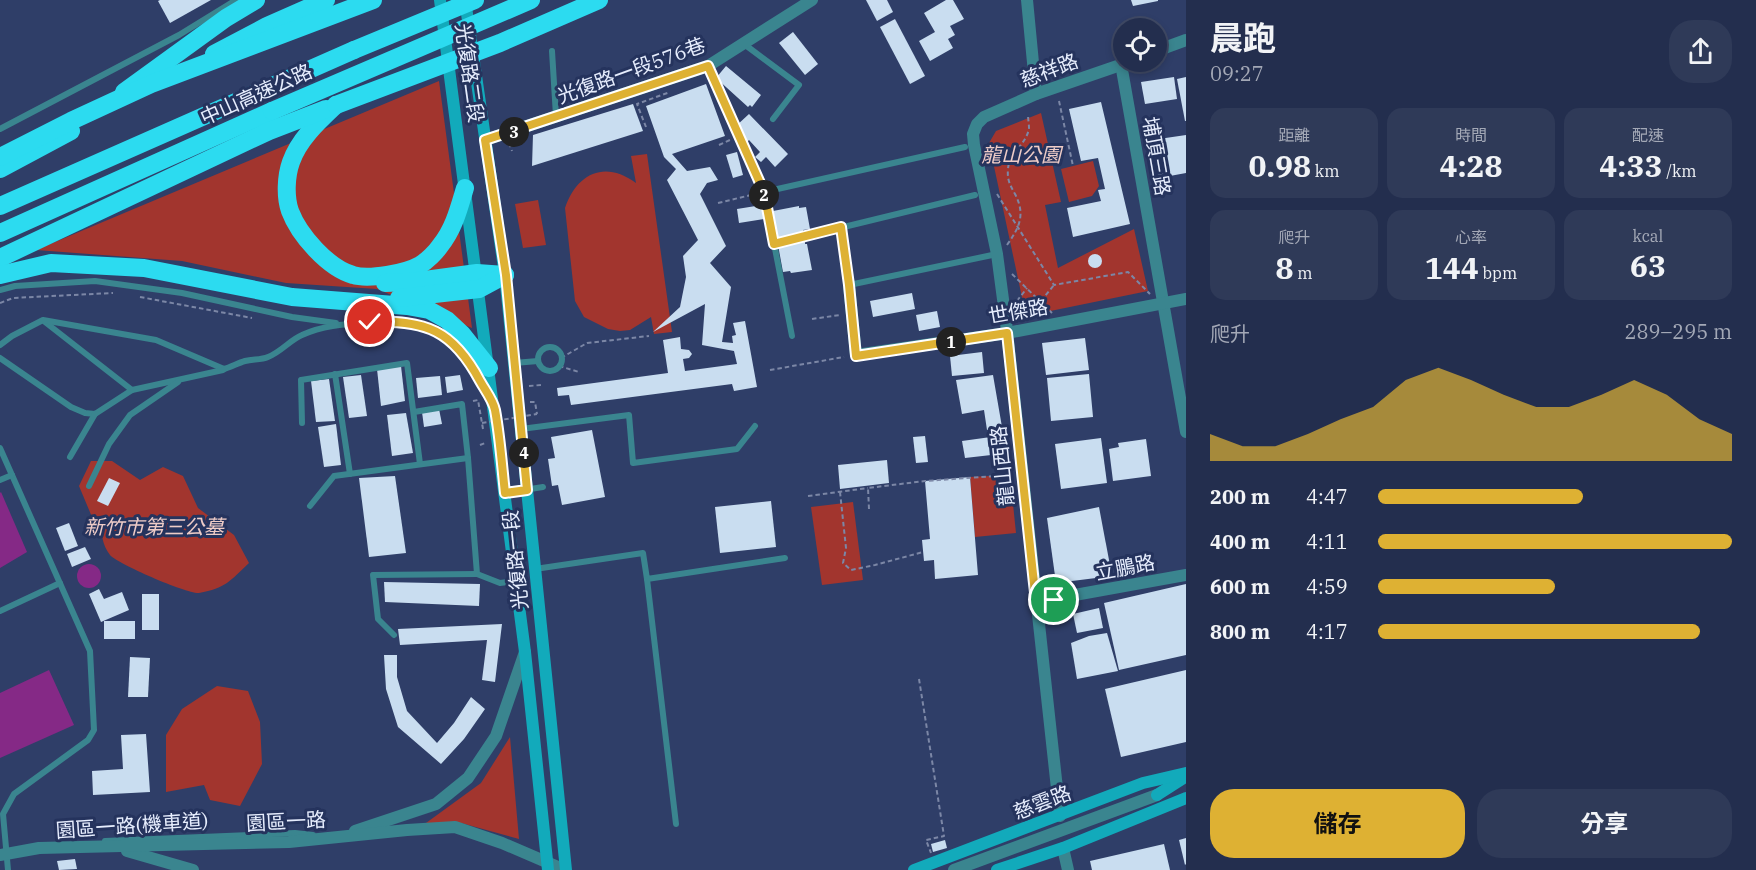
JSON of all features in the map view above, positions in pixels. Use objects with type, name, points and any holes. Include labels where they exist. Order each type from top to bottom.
[{"type":"highway","points":[[72,130],[226,18],[256,0]]},
{"type":"highway","points":[[0,169],[267,26],[326,0]]},
{"type":"highway","points":[[0,157],[151,84],[374,0]]},
{"type":"highway","name":"中山高速公路","points":[[0,206],[354,50],[475,0]]},
{"type":"highway","name":"中山高速公路","points":[[0,233],[272,111],[531,0]]},
{"type":"highway","points":[[0,258],[269,131],[500,43],[599,0]]},
{"type":"highway","points":[[336,105],[314,125],[302,142],[291,162],[286,187],[290,211],[315,249],[332,264],[374,282],[392,284],[478,281]]},
{"type":"highway","points":[[354,275],[378,276],[421,265],[440,248],[452,228],[465,188]]},
{"type":"highway","points":[[0,275],[51,263],[144,268],[292,297],[406,306],[429,310],[447,320],[462,334],[489,368]]},
{"type":"highway","points":[[338,301],[405,298],[506,275]]},
{"type":"main road","name":"光復路二段","points":[[440,0],[465,188]]},
{"type":"main road","name":"光復路二段","points":[[465,0],[485,140]]},
{"type":"main road","name":"光復路一段","points":[[485,140],[506,275],[566,870]]},
{"type":"main road","name":"光復路一段","points":[[465,188],[525,652],[548,866]]},
{"type":"main road","name":"慈雲路","points":[[914,870],[1143,783],[1186,775]]},
{"type":"main road","points":[[1157,795],[1186,775]]},
{"type":"main road","points":[[1157,795],[1186,793]]},
{"type":"main road","points":[[997,870],[1063,848],[1186,798]]},
{"type":"street","name":"光復路一段576巷","points":[[485,140],[708,66],[812,0]]},
{"type":"street","points":[[1027,0],[1036,94]]},
{"type":"street","points":[[1167,47],[1186,40]]},
{"type":"street","name":"慈祥路","points":[[984,117],[1036,94],[1113,67]]},
{"type":"street","name":"埔頂三路","points":[[1126,72],[1159,300],[1186,432]]},
{"type":"street","name":"龍山西路","points":[[984,117],[977,124],[974,145],[997,254],[1060,816]]},
{"type":"street","points":[[849,285],[856,356]]},
{"type":"street","name":"世傑路","points":[[856,356],[1007,333],[1159,300],[1186,299]]},
{"type":"street","name":"立鵬路","points":[[1036,602],[1186,575]]},
{"type":"street","points":[[334,838],[436,804],[468,778],[496,736],[525,652]]},
{"type":"street","points":[[954,870],[1157,795]]},
{"type":"street","name":"園區一路","points":[[3,854],[39,848],[289,842],[455,827],[502,843],[548,866],[566,870]]},
{"type":"street","points":[[109,847],[193,870]]},
{"type":"street","points":[[1063,848],[1068,870]]},
{"type":"lane","points":[[0,129],[179,34],[236,0]]},
{"type":"lane","points":[[744,44],[799,85],[773,119]]},
{"type":"lane","points":[[552,51],[556,118]]},
{"type":"lane","points":[[708,66],[764,192],[792,336]]},
{"type":"lane","points":[[764,192],[965,147]]},
{"type":"lane","points":[[774,244],[975,195]]},
{"type":"lane","points":[[841,227],[849,285],[997,254]]},
{"type":"lane","points":[[0,290],[15,286],[95,281],[182,293],[292,317],[339,324],[397,321],[418,324],[449,340],[464,354],[494,408]]},
{"type":"lane","points":[[0,345],[43,320],[156,340],[224,369]]},
{"type":"lane","points":[[43,320],[132,390]]},
{"type":"lane","points":[[70,457],[95,414],[132,390],[181,380],[267,357],[285,348],[300,335],[339,324]]},
{"type":"lane","points":[[548,347],[556,348],[560,362],[549,370],[542,367],[538,361],[542,350],[548,347]]},
{"type":"lane","points":[[0,358],[71,407],[85,413],[95,414]]},
{"type":"lane","points":[[514,363],[538,361]]},
{"type":"lane","points":[[302,423],[301,380],[407,363],[420,464]]},
{"type":"lane","points":[[335,374],[350,474]]},
{"type":"lane","points":[[88,486],[109,444],[130,415],[181,380]]},
{"type":"lane","points":[[414,412],[462,404],[477,574]]},
{"type":"lane","points":[[521,429],[629,415],[633,462],[737,449],[755,426]]},
{"type":"lane","points":[[0,448],[90,651],[94,730],[88,740],[14,794],[3,814],[3,854],[8,870]]},
{"type":"lane","points":[[310,506],[334,476],[468,458]]},
{"type":"lane","points":[[0,480],[12,475]]},
{"type":"lane","points":[[505,493],[543,488]]},
{"type":"lane","points":[[535,569],[643,553],[676,824]]},
{"type":"lane","points":[[647,579],[785,558]]},
{"type":"lane","points":[[394,635],[378,619],[372,575],[477,574],[500,583],[516,581]]},
{"type":"lane","points":[[0,611],[60,583]]},
{"type":"lane","name":"園區一路(機車道)","points":[[39,848],[115,840],[225,835],[295,833],[334,838]]},
{"type":"path","points":[[646,127],[637,104],[669,92]]},
{"type":"path","points":[[1059,101],[1073,166]]},
{"type":"path","points":[[1007,245],[1018,230],[1021,214],[1016,197],[1008,183],[1008,165],[1029,129],[1028,114]]},
{"type":"path","points":[[720,145],[738,135]]},
{"type":"path","points":[[718,203],[764,192]]},
{"type":"path","points":[[997,194],[1054,285]]},
{"type":"path","points":[[1041,301],[1054,285],[1128,272],[1159,300]]},
{"type":"path","points":[[1012,274],[1054,315]]},
{"type":"path","points":[[1017,301],[1027,288]]},
{"type":"path","points":[[0,303],[13,298],[117,293]]},
{"type":"path","points":[[140,297],[257,319]]},
{"type":"path","points":[[812,319],[852,314]]},
{"type":"path","points":[[579,372],[560,362],[586,343],[649,336]]},
{"type":"path","points":[[770,370],[856,356]]},
{"type":"path","points":[[523,386],[541,385]]},
{"type":"path","points":[[473,401],[478,400],[484,433]]},
{"type":"path","points":[[482,423],[537,414],[535,402],[524,403]]},
{"type":"path","points":[[480,445],[485,443]]},
{"type":"path","points":[[808,496],[925,481],[1010,475]]},
{"type":"path","points":[[868,488],[870,509]]},
{"type":"path","points":[[840,492],[846,548],[843,563],[852,570],[923,552]]},
{"type":"path","points":[[919,679],[944,836],[926,840],[928,866]]},
{"type":"green space","points":[[439,81],[472,328],[377,289],[286,283],[182,261],[36,250]]},
{"type":"green space","name":"龍山公園","points":[[1041,113],[1061,202],[1045,205],[1058,268],[1134,229],[1148,291],[1026,316],[989,143],[996,131]]},
{"type":"green space","points":[[647,154],[672,332],[654,334],[651,317],[630,330],[620,331],[608,329],[584,317],[575,301],[565,208],[577,186],[593,174],[614,172],[636,183],[631,156]]},
{"type":"green space","points":[[1093,161],[1099,186],[1092,196],[1069,202],[1061,169]]},
{"type":"green space","points":[[538,200],[546,245],[523,248],[515,204]]},
{"type":"green space","name":"新竹市第三公墓","points":[[91,461],[112,461],[140,480],[163,467],[183,476],[198,508],[234,535],[249,563],[227,583],[216,589],[199,593],[168,584],[116,559],[105,547],[101,520],[92,517],[79,486]]},
{"type":"green space","points":[[1010,475],[1016,533],[975,537],[970,477]]},
{"type":"green space","points":[[853,502],[863,580],[822,585],[811,507]]},
{"type":"green space","points":[[217,686],[248,691],[260,722],[262,764],[240,806],[210,800],[204,785],[166,792],[166,735],[182,709]]},
{"type":"green space","points":[[510,737],[519,839],[461,823],[426,823],[481,783]]},
{"type":"shaded area","points":[[0,493],[27,552],[0,568]]},
{"type":"shaded area","points":[[89,564],[94,565],[100,571],[100,581],[94,587],[89,588],[84,587],[78,581],[77,576],[78,571],[84,565]]},
{"type":"shaded area","points":[[49,670],[74,725],[0,758],[0,693]]},
{"type":"building","points":[[211,0],[170,23],[158,1]]},
{"type":"building","points":[[866,0],[887,0],[893,12],[877,21]]},
{"type":"building","points":[[946,0],[953,0],[964,19],[950,26],[955,35],[948,39],[953,48],[930,61],[919,41],[935,32],[924,13]]},
{"type":"building","points":[[1131,0],[1158,0],[1158,1],[1133,6]]},
{"type":"building","points":[[895,19],[925,76],[910,84],[880,27]]},
{"type":"building","points":[[793,32],[818,64],[805,75],[779,43]]},
{"type":"building","points":[[726,66],[761,95],[752,107],[750,105],[748,107],[716,78]]},
{"type":"building","points":[[1174,77],[1177,99],[1145,104],[1141,82]]},
{"type":"building","points":[[1186,77],[1186,121],[1185,121],[1177,79]]},
{"type":"building","points":[[706,84],[725,136],[672,154],[687,171],[710,167],[718,180],[707,183],[700,194],[726,246],[710,263],[731,287],[722,342],[733,343],[732,336],[736,335],[733,323],[745,321],[757,387],[734,391],[732,384],[571,405],[569,395],[558,396],[557,388],[668,373],[663,340],[680,337],[681,349],[689,350],[692,354],[689,358],[683,359],[685,371],[737,364],[734,351],[702,345],[705,304],[653,332],[680,307],[686,277],[683,256],[698,240],[667,180],[676,169],[664,157],[646,106]]},
{"type":"building","points":[[1101,102],[1130,224],[1073,237],[1067,208],[1101,201],[1098,190],[1105,189],[1098,158],[1081,161],[1069,109]]},
{"type":"building","points":[[633,104],[643,131],[532,166],[533,135]]},
{"type":"building","points":[[749,114],[788,154],[775,167],[766,157],[761,162],[755,157],[760,152],[749,140],[747,142],[742,137],[744,135],[736,126]]},
{"type":"building","points":[[1186,135],[1186,173],[1159,178],[1152,140]]},
{"type":"building","points":[[737,152],[743,175],[733,178],[726,155]]},
{"type":"building","points":[[762,205],[764,219],[739,223],[737,209]]},
{"type":"building","points":[[799,206],[799,208],[806,207],[810,229],[803,230],[804,233],[777,238],[773,211]]},
{"type":"building","points":[[805,241],[812,270],[783,272],[778,245]]},
{"type":"building","points":[[1092,254],[1098,254],[1102,261],[1098,268],[1092,268],[1088,264],[1088,258]]},
{"type":"building","points":[[912,293],[915,309],[873,317],[870,301]]},
{"type":"building","points":[[937,311],[940,327],[919,331],[916,315]]},
{"type":"building","points":[[1085,338],[1089,370],[1046,375],[1042,343]]},
{"type":"building","points":[[982,352],[984,373],[952,376],[950,356]]},
{"type":"building","points":[[401,366],[405,401],[381,406],[377,369]]},
{"type":"building","points":[[1089,374],[1093,417],[1051,421],[1047,378]]},
{"type":"building","points":[[361,375],[367,416],[349,418],[343,377]]},
{"type":"building","points":[[460,375],[463,390],[447,393],[445,377]]},
{"type":"building","points":[[993,375],[1002,427],[987,430],[984,410],[962,414],[956,380]]},
{"type":"building","points":[[440,376],[442,395],[418,398],[416,378]]},
{"type":"building","points":[[329,379],[335,421],[316,422],[311,381]]},
{"type":"building","points":[[439,409],[442,424],[424,427],[422,412]]},
{"type":"building","points":[[406,413],[413,453],[392,456],[387,415]]},
{"type":"building","points":[[336,424],[341,465],[324,467],[318,427]]},
{"type":"building","points":[[592,430],[605,497],[562,505],[558,485],[552,486],[548,459],[555,458],[551,437]]},
{"type":"building","points":[[925,436],[928,462],[916,463],[913,437]]},
{"type":"building","points":[[998,436],[1000,454],[965,458],[962,441]]},
{"type":"building","points":[[1101,438],[1107,483],[1061,489],[1055,444]]},
{"type":"building","points":[[1146,439],[1151,476],[1113,481],[1109,449],[1119,447],[1118,443]]},
{"type":"building","points":[[887,460],[889,483],[840,489],[838,465]]},
{"type":"building","points":[[395,476],[406,553],[369,557],[359,478]]},
{"type":"building","points":[[970,477],[978,575],[935,579],[934,560],[924,561],[922,540],[930,539],[925,481]]},
{"type":"building","points":[[109,478],[120,483],[108,506],[97,501]]},
{"type":"building","points":[[771,501],[776,547],[720,553],[715,507]]},
{"type":"building","points":[[1099,507],[1112,576],[1056,583],[1047,518]]},
{"type":"building","points":[[69,523],[78,546],[65,551],[56,528]]},
{"type":"building","points":[[85,547],[91,559],[72,567],[67,554]]},
{"type":"building","points":[[384,582],[480,584],[479,606],[385,602]]},
{"type":"building","points":[[1186,584],[1186,655],[1119,670],[1104,603]]},
{"type":"building","points":[[99,589],[104,599],[122,592],[129,610],[101,622],[89,594]]},
{"type":"building","points":[[142,594],[159,594],[159,630],[142,630]]},
{"type":"building","points":[[1099,608],[1103,628],[1077,633],[1073,614]]},
{"type":"building","points":[[104,621],[135,621],[135,639],[104,639]]},
{"type":"building","points":[[502,624],[495,682],[482,680],[487,640],[400,645],[398,629]]},
{"type":"building","points":[[1107,633],[1118,671],[1077,679],[1071,643],[1089,636]]},
{"type":"building","points":[[384,655],[397,655],[397,677],[407,711],[437,743],[471,697],[485,709],[464,739],[441,764],[398,727],[386,689]]},
{"type":"building","points":[[130,657],[150,658],[148,697],[128,697]]},
{"type":"building","points":[[1186,670],[1186,742],[1121,757],[1105,689]]},
{"type":"building","points":[[146,734],[150,792],[93,795],[92,771],[123,769],[121,735]]},
{"type":"building","points":[[1186,838],[1186,864],[1185,865],[1179,840]]},
{"type":"building","points":[[945,840],[947,848],[933,852],[931,844]]},
{"type":"building","points":[[1164,844],[1170,870],[1092,870],[1090,861]]},
{"type":"building","points":[[75,859],[77,869],[59,870],[57,861]]},
{"type":"route","points":[[370,322],[397,321],[418,324],[449,340],[464,354],[494,408],[505,493],[527,490],[506,275],[485,140],[494,139],[708,66],[764,192],[774,244],[841,227],[856,356],[1007,333],[1036,602],[1054,600]]}]
